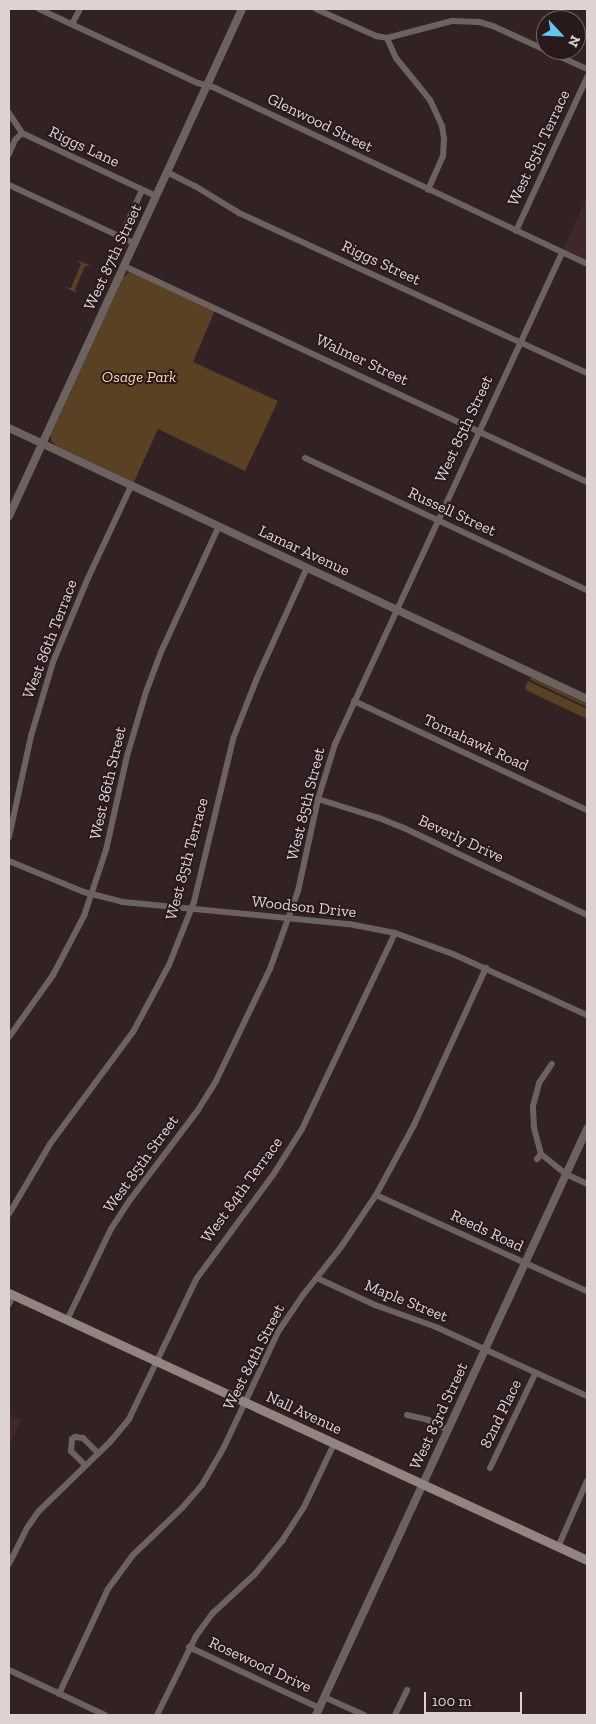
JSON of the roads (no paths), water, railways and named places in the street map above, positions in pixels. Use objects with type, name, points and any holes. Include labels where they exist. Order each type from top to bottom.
[{"type":"main road","name":"Nall Avenue","points":[[11,1294],[587,1560]]},
{"type":"street","name":"Glenwood Street","points":[[39,9],[206,85],[587,264]]},
{"type":"street","points":[[72,24],[80,9]]},
{"type":"street","name":"West 87th Street","points":[[9,516],[242,9]]},
{"type":"street","points":[[316,9],[376,36],[387,38],[452,21],[479,22],[493,26],[587,69]]},
{"type":"street","points":[[387,38],[396,58],[430,100],[442,126],[444,138],[442,156],[428,190]]},
{"type":"street","name":"West 85th Terrace","points":[[516,231],[587,77]]},
{"type":"street","points":[[9,113],[22,133],[15,140],[9,154]]},
{"type":"street","name":"Riggs Lane","points":[[22,133],[156,196]]},
{"type":"street","name":"Riggs Street","points":[[167,172],[195,186],[239,213],[587,373]]},
{"type":"street","points":[[9,185],[134,243]]},
{"type":"street","points":[[121,237],[142,190]]},
{"type":"street","name":"West 85th Street","points":[[67,1320],[111,1229],[130,1200],[198,1110],[216,1081],[270,969],[290,918],[318,799],[335,744],[562,252]]},
{"type":"street","name":"Walmer Street","points":[[124,266],[587,482]]},
{"type":"street","name":"Lamar Avenue","points":[[9,428],[587,699]]},
{"type":"street","name":"Russell Street","points":[[305,458],[587,590]]},
{"type":"street","name":"West 86th Terrace","points":[[9,837],[31,736],[53,662],[88,578],[131,486]]},
{"type":"street","name":"West 86th Street","points":[[9,1037],[54,975],[80,925],[106,850],[129,748],[146,692],[161,652],[219,526]]},
{"type":"street","name":"West 85th Terrace","points":[[9,1214],[50,1144],[117,1056],[137,1026],[169,966],[190,910],[233,739],[257,678],[307,568]]},
{"type":"street","name":"Tomahawk Road","points":[[354,701],[587,810]]},
{"type":"street","name":"Beverly Drive","points":[[318,799],[404,828],[587,915]]},
{"type":"street","name":"Woodson Drive","points":[[9,861],[49,879],[92,894],[123,902],[349,924],[395,933],[435,946],[486,968],[587,1016]]},
{"type":"street","name":"West 84th Terrace","points":[[9,1564],[27,1528],[39,1511],[117,1435],[129,1419],[197,1278],[273,1175],[302,1129],[395,933]]},
{"type":"street","name":"West 84th Street","points":[[59,1694],[108,1589],[133,1555],[182,1508],[202,1485],[214,1466],[278,1332],[341,1247],[376,1195],[414,1125],[486,968]]},
{"type":"street","points":[[552,1064],[539,1083],[533,1106],[534,1127],[539,1156],[566,1174],[587,1184]]},
{"type":"street","name":"West 83rd Street","points":[[318,1712],[587,1129]]},
{"type":"street","name":"Reeds Road","points":[[376,1195],[587,1291]]},
{"type":"street","name":"Maple Street","points":[[317,1278],[375,1304],[436,1327],[587,1396]]},
{"type":"street","points":[[9,1304],[11,1294]]},
{"type":"street","name":"82nd Place","points":[[490,1468],[536,1372]]},
{"type":"street","points":[[407,1415],[428,1420],[448,1430]]},
{"type":"street","points":[[85,1466],[71,1451],[72,1439],[75,1437],[83,1438],[98,1453]]},
{"type":"street","points":[[157,1715],[189,1648],[213,1613],[255,1574],[282,1541],[304,1507],[334,1444]]},
{"type":"street","points":[[558,1548],[587,1481]]},
{"type":"street","name":"Rosewood Drive","points":[[189,1648],[318,1712]]},
{"type":"street","points":[[9,1670],[105,1715]]},
{"type":"street","points":[[395,1715],[407,1690]]},
{"type":"street","points":[[324,1697],[364,1715]]},
{"type":"park label","name":"Osage Park","points":[[139,377]]}]
